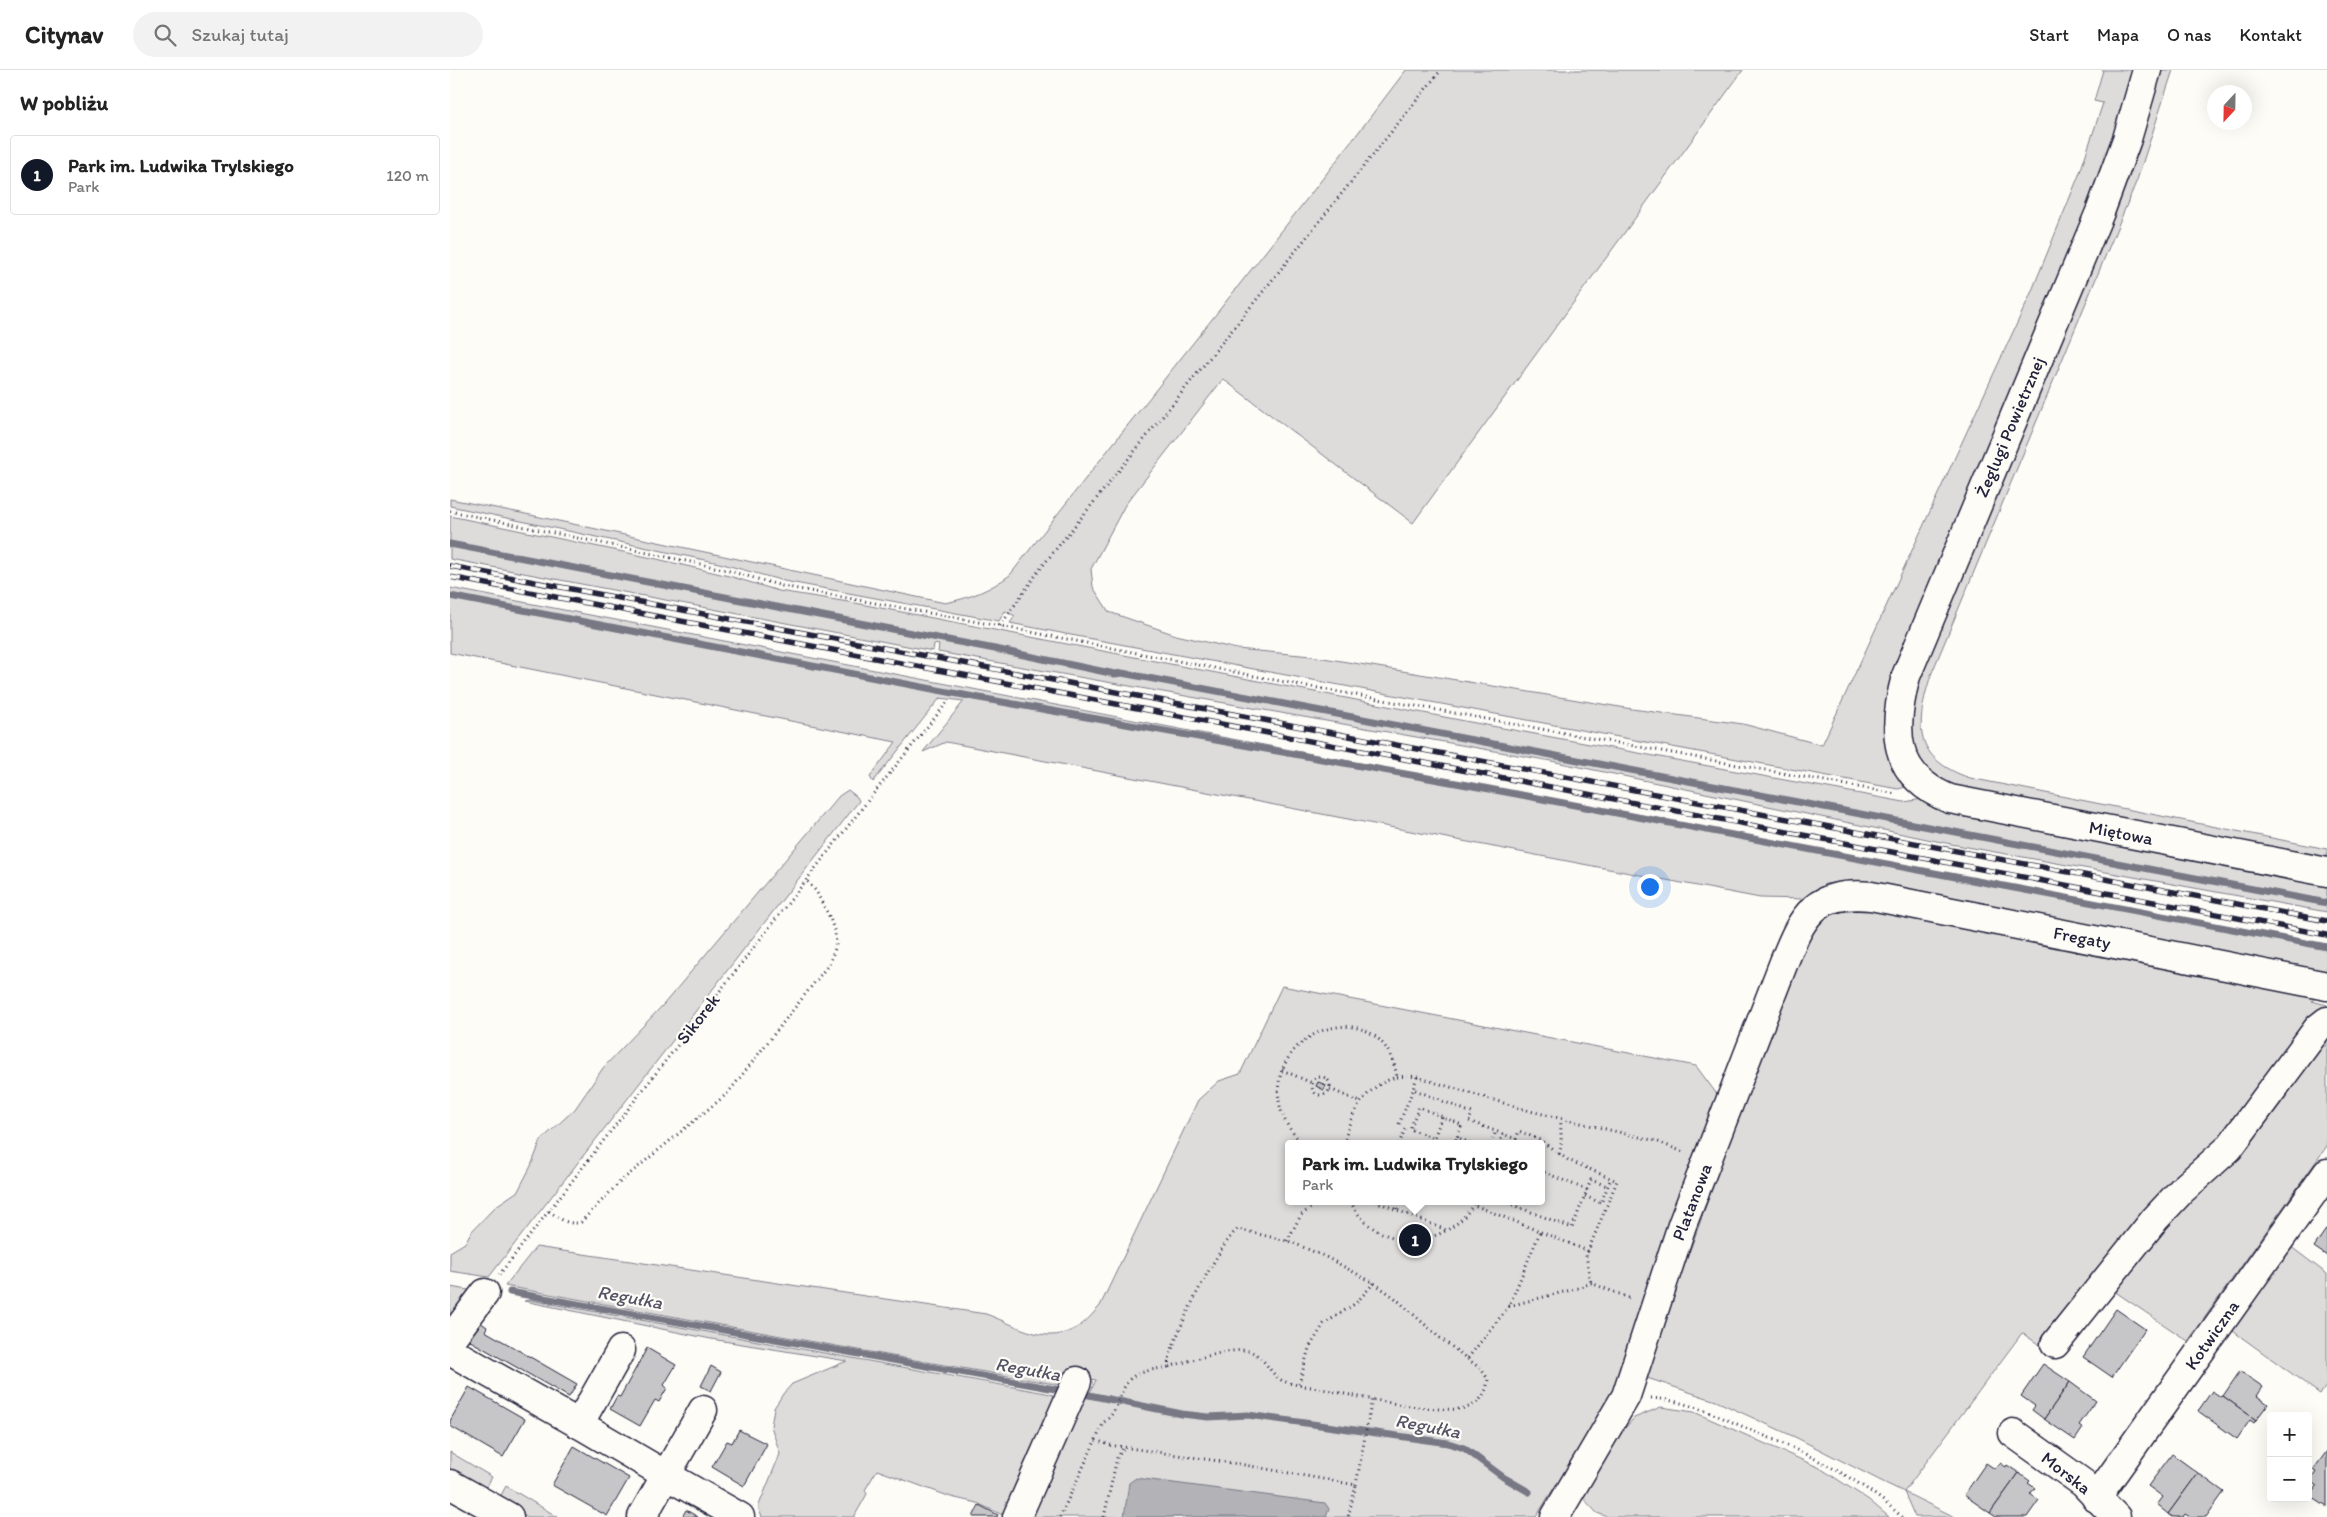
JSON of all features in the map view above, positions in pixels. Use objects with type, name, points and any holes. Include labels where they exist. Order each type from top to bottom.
[{"type":"street","name":"Żeglugi Powietrznej","points":[[1923,784],[1906,762],[1897,736],[1897,717],[1906,676],[2100,212],[2126,139],[2147,70]]},
{"type":"street","name":"Miętowa","points":[[1923,784],[1941,796],[1959,802],[2327,872]]},
{"type":"street","name":"Fregaty","points":[[1837,897],[1852,895],[1871,896],[2327,986]]},
{"type":"street","name":"Platanowa","points":[[1555,1517],[1626,1396],[1682,1225],[1798,931],[1816,907],[1837,897]]},
{"type":"street","points":[[2056,1344],[2156,1219],[2182,1190],[2228,1148],[2318,1028],[2327,1021]]},
{"type":"street","name":"Kotwiczna","points":[[2096,1498],[2327,1173]]},
{"type":"street","points":[[450,1340],[485,1293]]},
{"type":"street","points":[[579,1424],[621,1350]]},
{"type":"street","points":[[450,1351],[740,1517]]},
{"type":"street","points":[[1017,1517],[1072,1392]]},
{"type":"street","points":[[642,1517],[703,1410]]},
{"type":"street","name":"Morska","points":[[2013,1433],[2083,1483],[2116,1517]]},
{"type":"street","points":[[450,1484],[508,1517]]},
{"type":"path","points":[[1000,626],[1040,569],[1441,70]]},
{"type":"path","points":[[450,511],[719,568],[782,586],[1000,626],[1285,682],[1898,794],[1908,793],[1923,784]]},
{"type":"path","name":"Sikorek","points":[[485,1293],[806,880],[949,700]]},
{"type":"path","points":[[549,1210],[567,1223],[575,1224],[581,1222],[620,1182],[728,1093],[777,1033],[829,964],[836,946],[835,933],[830,918],[816,891],[806,880]]},
{"type":"path","points":[[1300,1140],[1289,1127],[1282,1115],[1278,1095],[1282,1070],[1296,1048],[1313,1035],[1332,1028],[1352,1028],[1368,1032],[1381,1039],[1393,1056],[1398,1077]]},
{"type":"path","points":[[1282,1070],[1312,1082]]},
{"type":"path","points":[[1312,1082],[1317,1078],[1324,1077],[1329,1082],[1330,1089]]},
{"type":"path","points":[[1346,1140],[1350,1119],[1360,1102],[1374,1089],[1398,1077],[1417,1077],[1562,1120],[1656,1141],[1708,1161]]},
{"type":"path","points":[[1399,1124],[1417,1077]]},
{"type":"path","points":[[1312,1082],[1313,1090],[1318,1094],[1325,1094],[1330,1089]]},
{"type":"path","points":[[1330,1089],[1360,1102]]},
{"type":"path","points":[[1413,1090],[1472,1113],[1469,1121],[1516,1139],[1519,1131],[1540,1140]]},
{"type":"path","points":[[1443,1117],[1434,1138],[1410,1129],[1419,1107],[1443,1117],[1462,1125],[1457,1138],[1462,1140]]},
{"type":"path","points":[[1559,1154],[1562,1146],[1560,1134],[1562,1120]]},
{"type":"path","points":[[1401,1140],[1405,1129]]},
{"type":"path","points":[[1493,1140],[1496,1131]]},
{"type":"path","points":[[1501,1140],[1503,1134]]},
{"type":"path","points":[[1545,1144],[1568,1160],[1616,1181],[1586,1255],[1591,1283]]},
{"type":"path","points":[[1545,1173],[1587,1190]]},
{"type":"path","points":[[1585,1196],[1601,1203],[1611,1178]]},
{"type":"path","points":[[1513,1205],[1572,1228],[1591,1180],[1607,1186]]},
{"type":"path","points":[[1286,1240],[1301,1215],[1315,1205]]},
{"type":"path","points":[[1353,1205],[1364,1222],[1376,1230],[1394,1238],[1420,1240],[1436,1236],[1447,1230],[1472,1205]]},
{"type":"path","points":[[1386,1205],[1447,1230]]},
{"type":"path","points":[[1396,1209],[1398,1205]]},
{"type":"path","points":[[1479,1205],[1588,1251]]},
{"type":"path","points":[[1060,1517],[1104,1422],[1112,1417],[1124,1390],[1134,1376],[1232,1351],[1248,1351],[1262,1359],[1281,1379],[1372,1399],[1424,1408],[1471,1406],[1483,1396],[1488,1379],[1481,1368],[1440,1338],[1396,1298],[1374,1283],[1326,1256],[1286,1240],[1242,1229],[1232,1234],[1194,1298],[1169,1356],[1168,1367]]},
{"type":"path","points":[[1468,1358],[1509,1306],[1540,1232]]},
{"type":"path","points":[[1299,1384],[1309,1348],[1324,1324],[1356,1303],[1374,1283]]},
{"type":"path","points":[[1509,1306],[1591,1283],[1655,1308]]},
{"type":"path","points":[[1626,1396],[1660,1398],[1704,1410],[1787,1445],[1849,1476],[1902,1517]]},
{"type":"path","points":[[1348,1517],[1364,1446],[1372,1399]]},
{"type":"path","points":[[1096,1440],[1124,1447],[1239,1464],[1356,1485]]},
{"type":"path","points":[[1104,1517],[1118,1458],[1124,1447]]},
{"type":"shaded area","points":[[1406,70],[1743,70],[1413,523],[1223,379],[1125,505],[1091,569],[1093,587],[1109,612],[1176,635],[1237,649],[1311,656],[1632,709],[1743,724],[1822,745],[2031,293],[2079,175],[2103,103],[2094,101],[2103,70],[2137,70],[2124,118],[1894,682],[1906,787],[1898,789],[1071,635],[1010,623],[1015,616],[1005,611],[999,621],[784,581],[719,563],[450,506],[450,499],[945,603],[979,593],[1010,575]]},
{"type":"shaded area","points":[[2156,70],[2173,70],[2137,180],[1931,675],[1922,710],[1921,725],[1923,738],[1928,750],[1938,761],[1951,770],[1970,778],[2327,849],[2327,862],[1949,787],[1920,763],[1908,731],[1919,671]]},
{"type":"shaded area","points":[[450,516],[657,559],[729,576],[779,591],[855,603],[1470,722],[1904,802],[1923,799],[1939,809],[1984,820],[2327,883],[2327,912],[1951,844],[1551,761],[938,652],[939,645],[934,644],[933,651],[450,559]]},
{"type":"shaded area","points":[[450,588],[1216,736],[2327,945],[2327,976],[1885,889],[1840,882],[1825,884],[1805,899],[1760,898],[946,742],[923,752],[964,701],[940,698],[873,782],[870,777],[896,742],[450,653]]},
{"type":"shaded area","points":[[848,790],[859,801],[489,1277],[450,1271],[450,1252],[465,1243],[471,1232],[496,1206],[518,1191],[531,1166],[541,1140],[575,1109],[603,1068],[663,1005],[839,796]]},
{"type":"shaded area","points":[[1870,907],[2319,994],[2312,1001],[2327,1005],[2327,1008],[2044,1348],[2022,1333],[1904,1492],[1797,1438],[1716,1401],[1644,1377],[1740,1112],[1804,943],[1818,924],[1831,914],[1838,911]]},
{"type":"shaded area","points":[[1282,986],[1696,1066],[1719,1097],[1630,1359],[1564,1486],[1557,1483],[1536,1517],[1025,1517],[1082,1396],[1088,1397],[1096,1380],[1070,1375],[1066,1386],[505,1286],[536,1247],[986,1314],[1033,1333],[1045,1335],[1069,1332],[1084,1323],[1100,1306],[1198,1100],[1219,1081],[1240,1074]]},
{"type":"shaded area","points":[[2327,1035],[2327,1146],[2188,1341],[2108,1287]]},
{"type":"shaded area","points":[[2290,1246],[2327,1274],[2327,1385],[2320,1394],[2230,1329]]},
{"type":"shaded area","points":[[450,1287],[475,1291],[450,1323]]},
{"type":"shaded area","points":[[530,1300],[1061,1397],[1005,1516],[977,1503],[951,1497],[877,1470],[865,1490],[867,1494],[854,1517],[762,1517],[759,1505],[780,1454],[771,1426],[774,1408],[792,1384],[847,1361],[711,1339],[524,1301]]},
{"type":"shaded area","points":[[1661,1407],[1694,1412],[1820,1468],[1869,1500],[1889,1517],[1608,1517],[1597,1513],[1580,1495],[1601,1455],[1634,1418]]},
{"type":"shaded area","points":[[450,1452],[492,1477],[487,1486],[481,1489],[450,1472]]},
{"type":"shaded area","points":[[1136,1478],[1325,1503],[1329,1509],[1326,1517],[1124,1517],[1129,1483]]},
{"type":"shaded area","points":[[506,1486],[558,1517],[528,1517],[500,1502],[500,1497]]},
{"type":"shaded area","points":[[1904,1492],[1955,1517],[1915,1517]]},
{"type":"building","points":[[1318,1082],[1326,1085],[1324,1090],[1316,1086]]},
{"type":"building","points":[[2327,1228],[2327,1256],[2314,1247]]},
{"type":"building","points":[[2116,1309],[2145,1329],[2112,1377],[2083,1357]]},
{"type":"building","points":[[477,1320],[487,1327],[485,1331],[577,1384],[569,1397],[465,1338]]},
{"type":"building","points":[[647,1348],[676,1365],[664,1385],[667,1388],[659,1402],[655,1400],[640,1426],[610,1409],[617,1396],[620,1397]]},
{"type":"building","points":[[2043,1364],[2070,1382],[2044,1419],[2032,1410],[2035,1406],[2021,1396]]},
{"type":"building","points":[[711,1366],[721,1372],[711,1391],[701,1386]]},
{"type":"building","points":[[2240,1371],[2263,1387],[2257,1396],[2268,1404],[2256,1420],[2223,1396]]},
{"type":"building","points":[[2070,1382],[2096,1401],[2079,1425],[2083,1428],[2075,1440],[2044,1419]]},
{"type":"building","points":[[469,1387],[525,1419],[503,1457],[450,1426],[450,1421]]},
{"type":"building","points":[[2212,1391],[2221,1397],[2223,1396],[2256,1420],[2254,1423],[2250,1420],[2237,1439],[2198,1411]]},
{"type":"building","points":[[739,1430],[767,1444],[744,1486],[712,1467],[727,1441],[732,1443]]},
{"type":"building","points":[[574,1446],[629,1478],[607,1516],[552,1485]]},
{"type":"building","points":[[2327,1451],[2327,1507],[2312,1497],[2312,1493],[2317,1486],[2312,1482],[2312,1478],[2316,1472],[2313,1470]]},
{"type":"building","points":[[2172,1454],[2198,1473],[2168,1514],[2157,1505],[2163,1497],[2148,1486]]},
{"type":"building","points":[[1986,1463],[1995,1469],[2000,1463],[2006,1467],[2007,1465],[2019,1473],[1990,1513],[1964,1495]]},
{"type":"building","points":[[2019,1473],[2030,1481],[2028,1483],[2035,1488],[2030,1494],[2039,1500],[2027,1517],[1996,1517],[1990,1513]]},
{"type":"building","points":[[2198,1473],[2224,1492],[2206,1517],[2190,1517],[2185,1514],[2183,1517],[2173,1517],[2168,1514]]},
{"type":"building","points":[[979,1505],[998,1515],[997,1517],[973,1517]]},
{"type":"building","points":[[686,1510],[698,1517],[682,1517]]},
{"type":"waterway","points":[[450,544],[1115,674],[1122,673],[2327,903]]},
{"type":"waterway","points":[[450,596],[974,697],[1484,788],[2327,947]]},
{"type":"waterway","name":"Regułka","points":[[510,1292],[1066,1391]]},
{"type":"waterway","name":"Regułka","points":[[1079,1393],[1182,1414],[1208,1417],[1248,1415],[1448,1443],[1464,1448],[1503,1477],[1529,1492]]},
{"type":"railway","points":[[450,566],[2327,921]]},
{"type":"railway","points":[[450,577],[2327,935]]},
{"type":"place","name":"Park im. Ludwika Trylskiego","points":[[1415,1240]]}]
